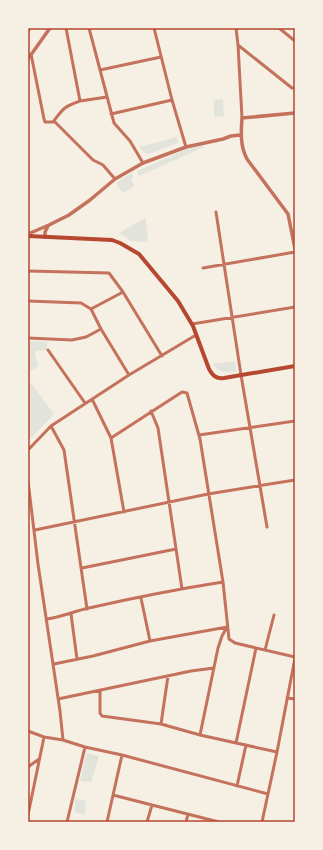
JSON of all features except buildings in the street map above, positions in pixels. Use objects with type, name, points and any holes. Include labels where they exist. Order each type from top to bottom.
[{"type":"main road","points":[[28,235],[105,240],[120,243],[139,254],[178,302],[192,324],[208,369],[216,378],[295,366]]},
{"type":"street","points":[[28,59],[50,28]]},
{"type":"street","points":[[66,28],[80,101]]},
{"type":"street","points":[[89,28],[114,123],[130,141],[142,164]]},
{"type":"street","points":[[154,28],[172,100],[186,147]]},
{"type":"street","points":[[203,268],[295,251],[288,214],[244,154],[240,135],[242,118],[236,28]]},
{"type":"street","points":[[279,28],[295,41]]},
{"type":"street","points":[[238,45],[292,88],[295,88]]},
{"type":"street","points":[[31,54],[45,122],[49,123],[54,121],[58,113],[68,105],[80,101],[107,97]]},
{"type":"street","points":[[100,70],[161,57]]},
{"type":"street","points":[[111,114],[172,100]]},
{"type":"street","points":[[242,118],[295,113]]},
{"type":"street","points":[[54,121],[93,160],[103,166],[115,179]]},
{"type":"street","points":[[28,235],[69,215],[115,179],[142,164],[186,147],[240,135]]},
{"type":"street","points":[[216,212],[240,375],[267,526]]},
{"type":"street","points":[[45,237],[45,232],[49,225]]},
{"type":"street","points":[[28,271],[109,273],[123,292],[162,356]]},
{"type":"street","points":[[91,309],[123,292]]},
{"type":"street","points":[[28,301],[81,303],[91,309],[101,329],[129,375]]},
{"type":"street","points":[[192,324],[232,319],[295,307]]},
{"type":"street","points":[[28,338],[72,340],[86,337],[101,329]]},
{"type":"street","points":[[28,450],[51,426],[129,375],[196,335]]},
{"type":"street","points":[[48,350],[85,403]]},
{"type":"street","points":[[111,438],[182,392],[185,391],[187,393],[198,435],[223,582],[229,639],[235,643],[295,657],[278,752],[262,822]]},
{"type":"street","points":[[92,399],[111,438],[124,512]]},
{"type":"street","points":[[151,411],[158,428],[182,589]]},
{"type":"street","points":[[198,435],[295,421]]},
{"type":"street","points":[[51,426],[64,450],[87,609]]},
{"type":"street","points":[[34,530],[208,494],[295,480]]},
{"type":"street","points":[[28,481],[38,564],[54,664],[63,740]]},
{"type":"street","points":[[82,568],[176,549]]},
{"type":"street","points":[[47,619],[182,589],[223,582]]},
{"type":"street","points":[[141,598],[150,641]]},
{"type":"street","points":[[70,614],[77,659]]},
{"type":"street","points":[[265,650],[274,615]]},
{"type":"street","points":[[54,664],[150,641],[227,627]]},
{"type":"street","points":[[200,735],[222,636],[227,627]]},
{"type":"street","points":[[236,743],[256,648]]},
{"type":"street","points":[[58,699],[214,668]]},
{"type":"street","points":[[161,724],[168,676]]},
{"type":"street","points":[[100,691],[100,713],[102,716],[161,724],[200,735],[278,752]]},
{"type":"street","points":[[287,698],[295,699]]},
{"type":"street","points":[[28,731],[268,794]]},
{"type":"street","points":[[28,815],[44,736]]},
{"type":"street","points":[[237,786],[246,745]]},
{"type":"street","points":[[67,822],[85,747]]},
{"type":"street","points":[[107,822],[122,755]]},
{"type":"street","points":[[28,768],[39,759]]},
{"type":"street","points":[[113,795],[219,822]]},
{"type":"street","points":[[148,822],[152,805]]},
{"type":"street","points":[[186,822],[188,814]]},
{"type":"shaded area","points":[[223,99],[224,116],[214,117],[214,100]]},
{"type":"shaded area","points":[[177,137],[178,143],[149,154],[144,153],[139,147]]},
{"type":"shaded area","points":[[203,145],[204,147],[139,176],[137,171],[185,150]]},
{"type":"shaded area","points":[[132,173],[133,178],[131,180],[135,186],[123,193],[116,183]]},
{"type":"shaded area","points":[[145,218],[148,242],[131,241],[119,233]]},
{"type":"shaded area","points":[[28,342],[47,342],[47,350],[35,351],[38,365],[36,368],[28,372]]},
{"type":"shaded area","points":[[235,361],[236,371],[226,372],[217,369],[213,364]]},
{"type":"shaded area","points":[[31,383],[54,414],[28,441],[28,385]]},
{"type":"shaded area","points":[[86,753],[99,756],[91,782],[80,781]]},
{"type":"shaded area","points":[[75,799],[86,801],[85,814],[75,813]]}]
